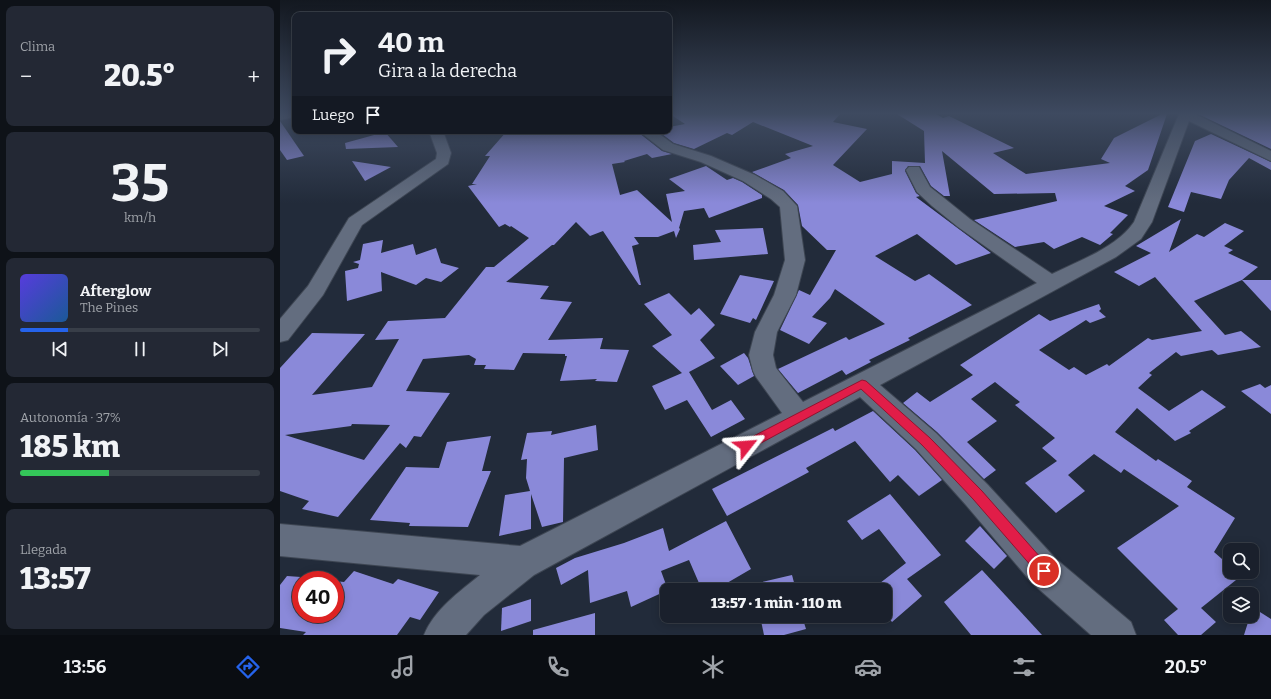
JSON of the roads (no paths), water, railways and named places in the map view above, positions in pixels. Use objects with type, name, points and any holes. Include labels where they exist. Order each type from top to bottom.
[{"type":"street","points":[[280,334],[316,290],[355,222],[443,161],[444,154],[440,144]]},
{"type":"street","points":[[663,144],[668,147],[706,159],[749,178],[778,195],[788,206],[795,260],[785,295],[766,332],[761,355],[765,371],[800,416]]},
{"type":"street","points":[[442,635],[472,603],[522,563],[1109,253],[1134,235],[1150,208],[1174,144]]},
{"type":"street","points":[[1244,144],[1271,157]]},
{"type":"street","points":[[914,170],[923,189],[938,202],[964,223],[1052,283]]},
{"type":"street","points":[[862,384],[926,441],[978,495],[1044,571],[1118,635]]},
{"type":"street","points":[[280,540],[522,563]]}]
